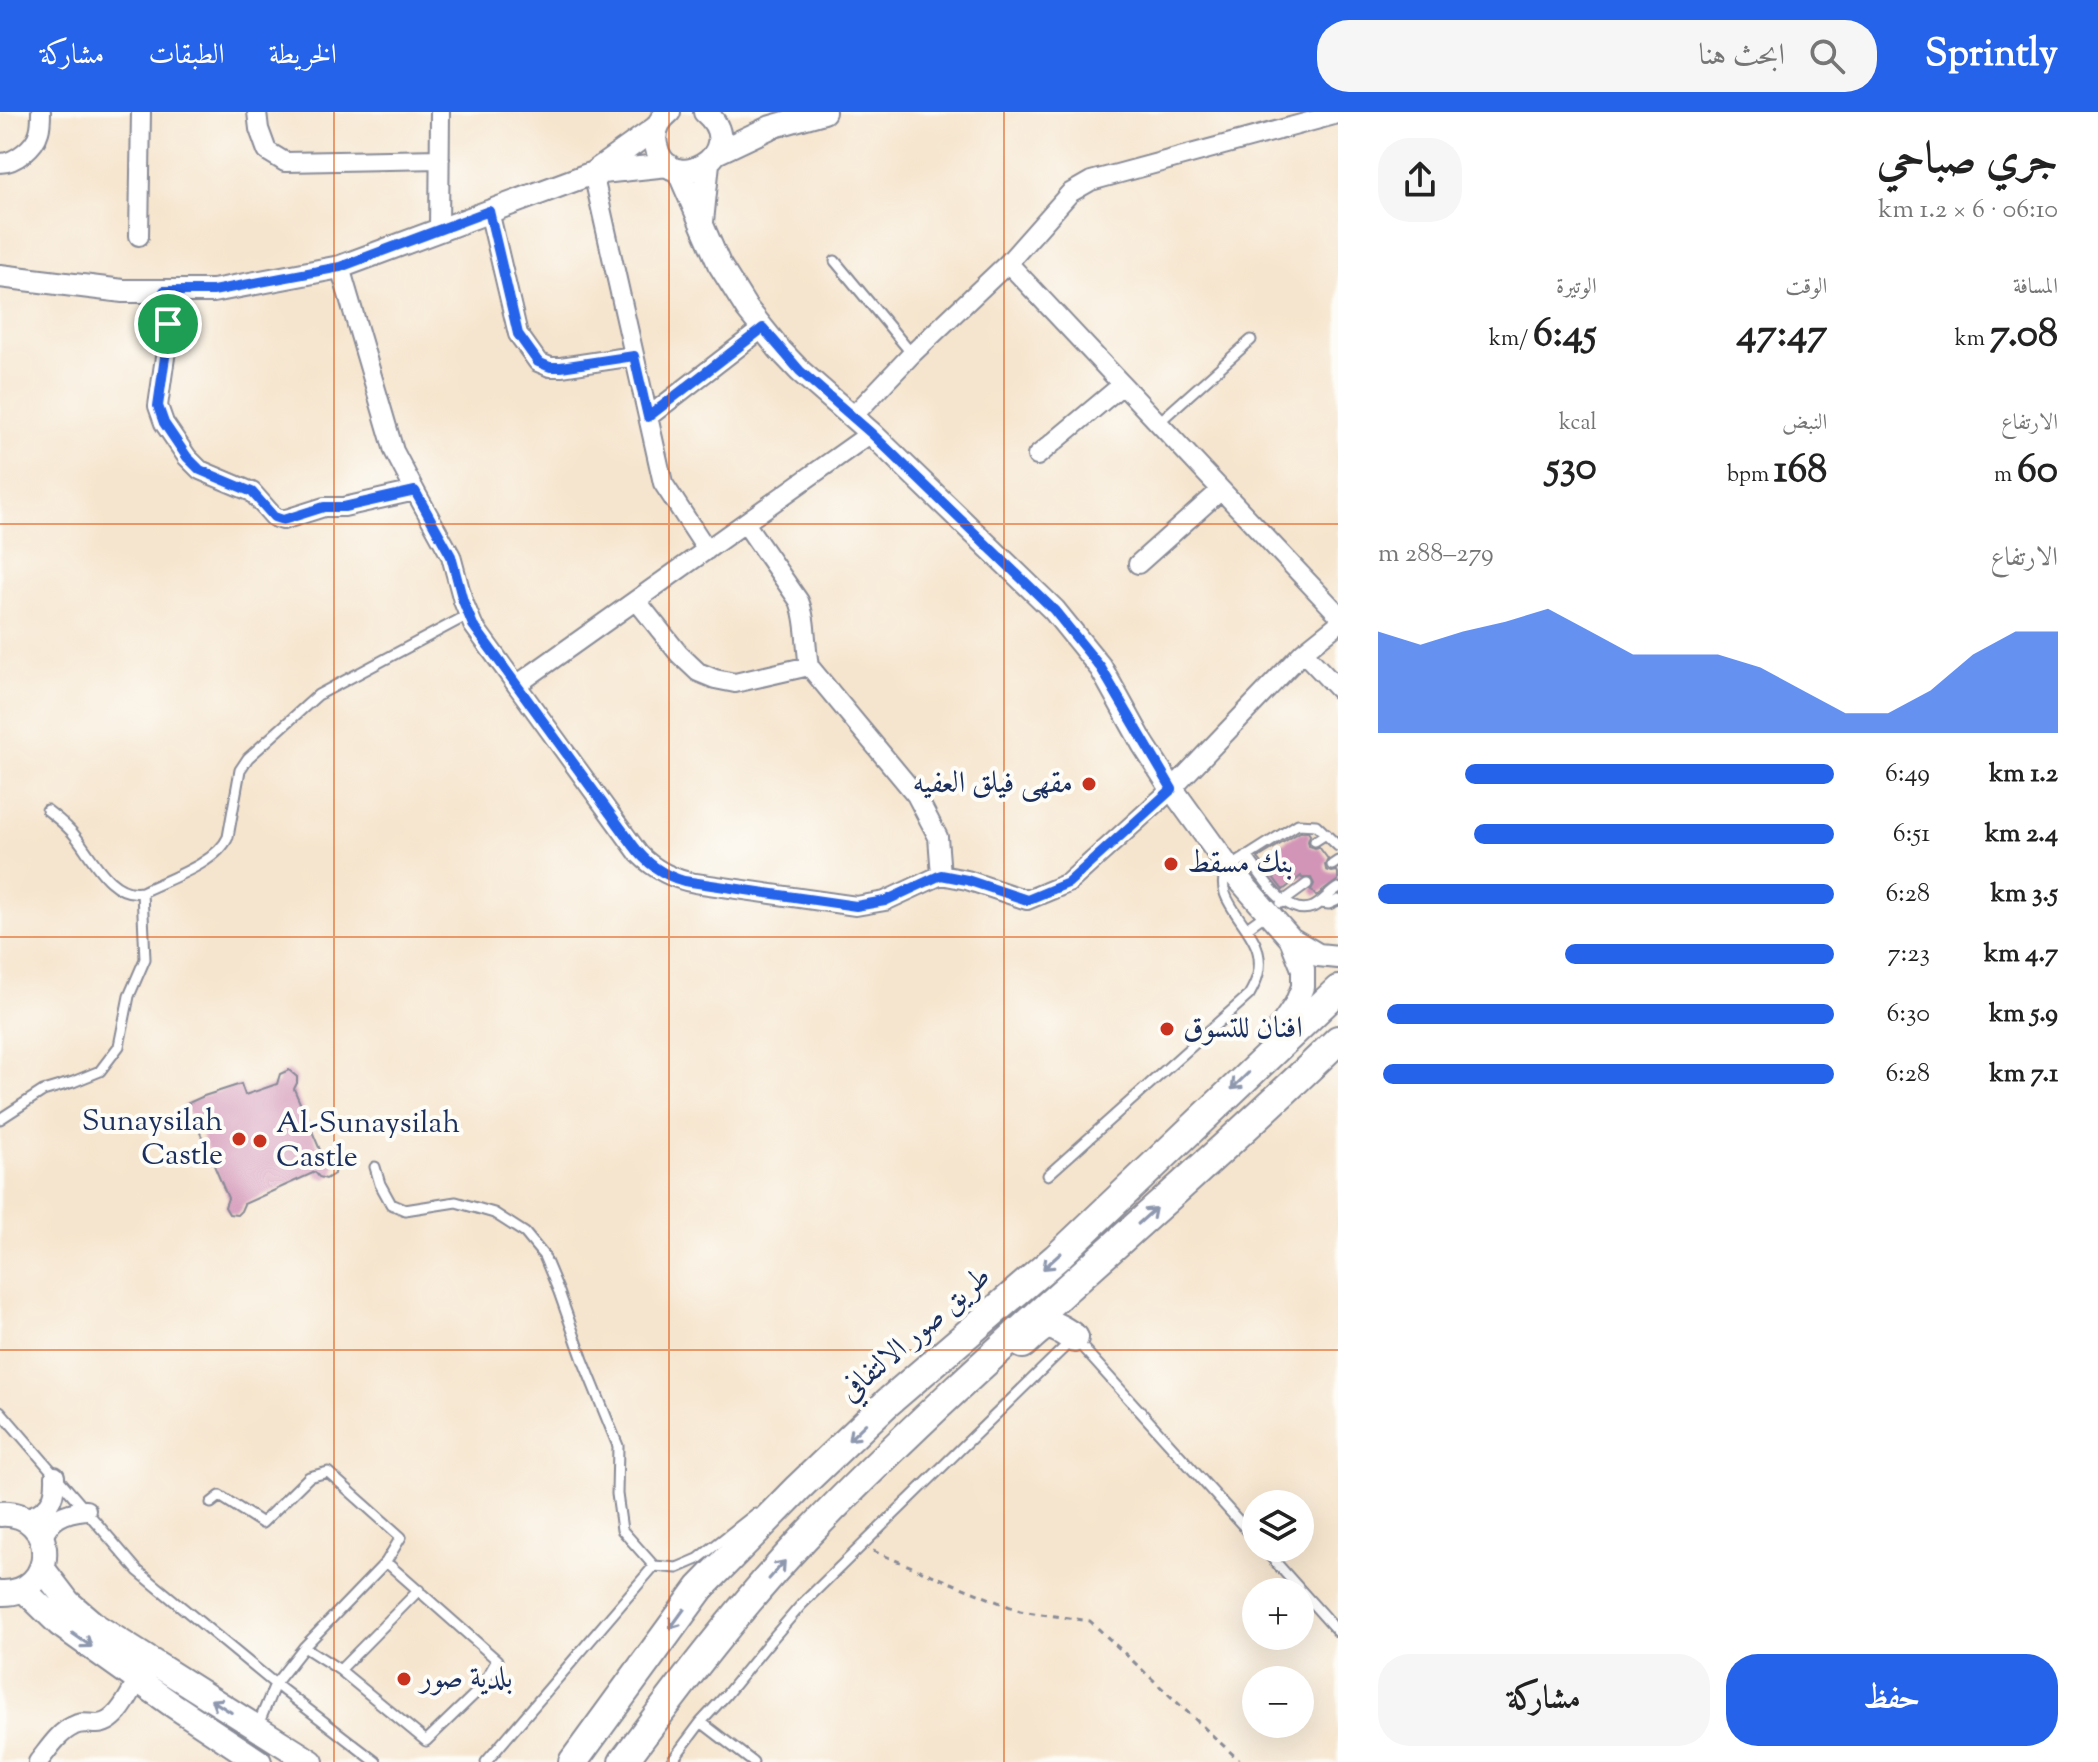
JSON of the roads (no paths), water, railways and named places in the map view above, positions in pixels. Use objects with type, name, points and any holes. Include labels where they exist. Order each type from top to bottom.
[{"type":"main road","name":"طريق صور الالتفافي","points":[[573,1762],[700,1588],[887,1403],[1056,1258],[1338,990]]},
{"type":"main road","points":[[623,1762],[709,1648],[804,1538],[864,1477],[1046,1306],[1326,1058],[1338,1040]]},
{"type":"main road","points":[[1074,1338],[1070,1310],[1079,1286],[1121,1240]]},
{"type":"main road","points":[[942,1404],[971,1390],[1042,1327],[1056,1326],[1074,1338]]},
{"type":"main road","points":[[7,1593],[38,1576],[45,1558],[38,1531],[10,1512]]},
{"type":"main road","points":[[42,1568],[68,1602],[96,1626],[311,1762]]},
{"type":"main road","points":[[7,1593],[59,1624],[243,1758]]},
{"type":"street","points":[[0,163],[9,163],[24,153],[39,134],[41,112]]},
{"type":"street","points":[[139,236],[141,112]]},
{"type":"street","points":[[257,112],[267,151],[285,162],[440,159]]},
{"type":"street","points":[[439,230],[440,112]]},
{"type":"street","points":[[0,276],[123,291],[213,291],[340,267],[593,173],[699,169],[712,158],[771,127],[824,112]]},
{"type":"street","points":[[852,417],[912,354],[1008,263],[1070,193],[1091,181],[1310,117],[1338,114]]},
{"type":"street","points":[[663,117],[655,137],[656,148],[661,158],[673,168],[733,289],[763,328],[800,371],[871,433],[1028,583],[1070,629],[1101,668],[1172,789],[1275,908],[1303,969],[1303,987],[1279,1029],[1274,1049]]},
{"type":"street","points":[[593,173],[663,117]]},
{"type":"street","points":[[710,117],[771,127]]},
{"type":"street","points":[[701,227],[712,158],[719,138],[710,117]]},
{"type":"street","points":[[593,173],[663,483],[707,550]]},
{"type":"street","points":[[489,211],[518,334],[538,362],[561,367],[634,356]]},
{"type":"street","points":[[1008,263],[1338,614]]},
{"type":"street","points":[[340,267],[394,451],[451,556],[468,615],[639,854],[655,868],[674,878],[856,906],[885,901],[941,875],[967,880],[1027,900],[1068,883],[1172,789],[1303,652],[1338,624]]},
{"type":"street","points":[[164,291],[168,324],[158,406],[164,423],[187,457],[200,470],[252,492],[274,517],[283,520],[324,507],[344,507],[415,491]]},
{"type":"street","points":[[648,417],[763,328]]},
{"type":"street","points":[[1037,456],[1122,385]]},
{"type":"street","points":[[518,684],[871,433]]},
{"type":"street","points":[[1138,564],[1221,490]]},
{"type":"street","points":[[745,523],[804,612],[809,666],[916,795],[938,837],[941,875]]},
{"type":"street","points":[[636,600],[679,654],[698,672],[715,679],[735,683],[809,666]]},
{"type":"street","points":[[1303,652],[1338,689]]},
{"type":"street","points":[[1291,939],[1318,955],[1338,957]]},
{"type":"street","points":[[10,1512],[39,1514],[46,1509],[56,1489],[55,1476]]},
{"type":"street","points":[[42,1540],[52,1521],[62,1514],[86,1510]]},
{"type":"street","points":[[38,1762],[71,1726],[84,1722],[99,1725],[108,1721],[122,1707],[138,1680]]},
{"type":"lane","points":[[835,261],[912,354]]},
{"type":"lane","points":[[1158,423],[1251,340]]},
{"type":"lane","points":[[47,810],[74,834],[98,867],[117,886],[132,894],[142,892],[212,858],[224,847],[240,770],[248,758],[318,695],[468,615]]},
{"type":"lane","points":[[1048,1175],[1249,995],[1260,968],[1259,954],[1255,941],[1222,890],[1223,878],[1238,862],[1298,824],[1316,825],[1338,846]]},
{"type":"lane","points":[[1315,841],[1326,834]]},
{"type":"lane","points":[[1238,862],[1264,875],[1275,908]]},
{"type":"lane","points":[[1247,928],[1307,884]]},
{"type":"lane","points":[[1275,908],[1311,908],[1338,888]]},
{"type":"lane","points":[[0,1119],[43,1091],[100,1071],[119,1046],[129,996],[145,959],[142,892]]},
{"type":"lane","points":[[1320,903],[1329,904],[1338,900]]},
{"type":"lane","points":[[375,1167],[391,1204],[405,1210],[456,1202],[494,1213],[525,1233],[544,1256],[618,1446],[617,1494],[622,1530],[654,1566],[677,1568],[698,1559],[764,1506],[813,1474]]},
{"type":"lane","points":[[671,1762],[701,1722],[802,1604],[1074,1338],[1242,1524]]},
{"type":"lane","points":[[0,1411],[138,1571],[376,1762]]},
{"type":"lane","points":[[211,1503],[220,1496],[262,1523],[309,1477],[328,1472],[401,1537],[386,1562],[304,1647],[275,1684],[256,1728]]},
{"type":"lane","points":[[304,1647],[340,1670],[426,1741],[481,1688],[497,1660],[386,1562]]},
{"type":"lane","points":[[1276,1562],[1338,1632]]},
{"type":"lane","points":[[486,1762],[654,1566]]},
{"type":"lane","points":[[340,1670],[419,1590]]},
{"type":"lane","points":[[701,1722],[753,1762]]},
{"type":"place","name":"مقهى فيلق العفيه","points":[[1089,784]]},
{"type":"place","name":"بنك مسقط","points":[[1171,864]]},
{"type":"place","name":"افنان للتسوق","points":[[1167,1029]]},
{"type":"place","name":"Sunaysilah Castle","points":[[239,1139]]},
{"type":"place","name":"Al-Sunaysilah Castle","points":[[260,1141]]},
{"type":"place","name":"بلدية صور","points":[[404,1679]]}]
